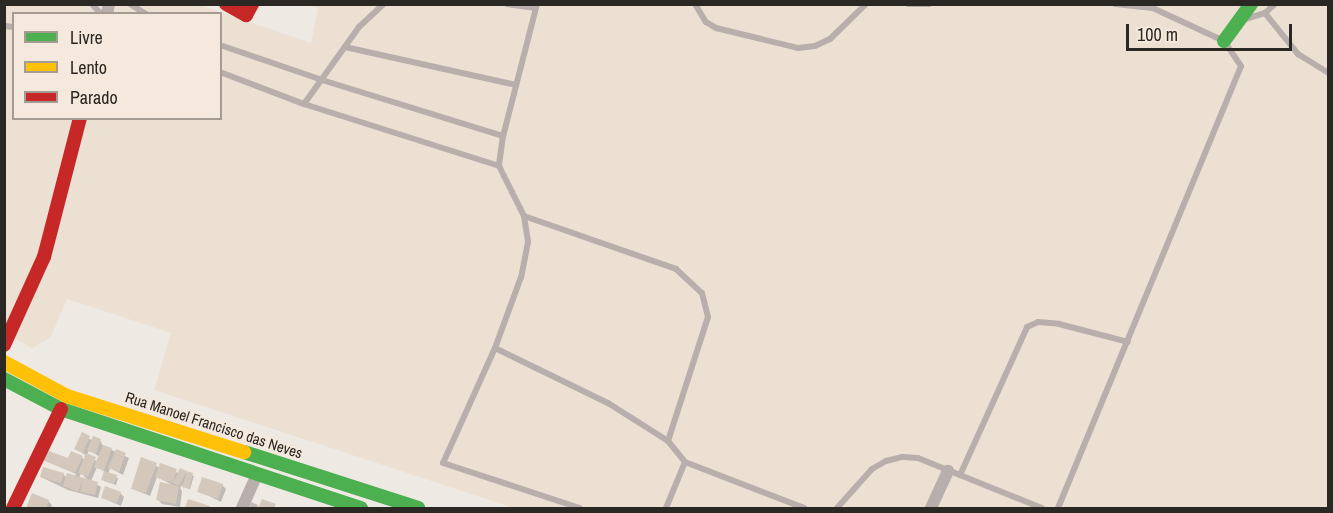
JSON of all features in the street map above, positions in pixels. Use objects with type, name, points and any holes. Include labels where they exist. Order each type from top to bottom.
[{"type":"main road","points":[[226,4],[249,10]]},
{"type":"main road","points":[[1224,41],[1251,4]]},
{"type":"main road","points":[[4,345],[44,257],[79,120]]},
{"type":"main road","name":"Rua Manoel Francisco das Neves","points":[[4,362],[67,396],[418,508]]},
{"type":"main road","points":[[4,379],[61,409],[361,508]]},
{"type":"main road","points":[[13,508],[61,409]]},
{"type":"street","points":[[931,508],[954,473]]},
{"type":"street","points":[[242,508],[257,475]]},
{"type":"lane","points":[[130,4],[143,12]]},
{"type":"lane","points":[[304,104],[358,27],[384,4]]},
{"type":"lane","points":[[507,4],[537,6],[503,136],[499,166],[524,216],[528,242],[521,277],[495,348],[443,463],[580,508]]},
{"type":"lane","points":[[695,4],[706,22],[716,28],[798,48],[814,46],[830,39],[866,4]]},
{"type":"lane","points":[[908,4],[929,4]]},
{"type":"lane","points":[[1058,508],[1241,66],[1224,41],[1153,8],[1115,4]]},
{"type":"lane","points":[[1239,21],[1265,13],[1275,4]]},
{"type":"lane","points":[[1265,13],[1298,54],[1329,73]]},
{"type":"lane","points":[[222,46],[322,80],[503,136]]},
{"type":"lane","points":[[345,47],[516,85]]},
{"type":"lane","points":[[222,73],[304,104],[499,166]]},
{"type":"lane","points":[[524,216],[676,269],[702,293],[708,317],[668,441]]},
{"type":"lane","points":[[954,473],[1027,327],[1038,322],[1059,324],[1128,342]]},
{"type":"lane","points":[[495,348],[608,403],[668,441],[685,462],[804,508]]},
{"type":"lane","points":[[837,508],[872,469],[886,461],[902,457],[918,458],[1042,508]]},
{"type":"lane","points":[[666,508],[685,462]]},
{"type":"shaded area","points":[[4,5],[200,5],[220,12],[12,12],[12,120],[222,120],[222,13],[311,43],[318,8],[307,5],[1328,5],[1328,508],[514,508],[154,390],[171,333],[67,299],[50,338],[32,348],[5,333]]},
{"type":"building","points":[[82,432],[90,436],[83,453],[74,449]]},
{"type":"building","points":[[93,436],[101,439],[96,454],[87,451]]},
{"type":"building","points":[[103,445],[112,448],[104,471],[94,467]]},
{"type":"building","points":[[116,449],[126,453],[119,472],[108,468]]},
{"type":"building","points":[[46,450],[68,458],[71,451],[83,456],[75,473],[42,460]]},
{"type":"building","points":[[86,453],[96,457],[88,477],[78,473]]},
{"type":"building","points":[[141,457],[157,463],[146,493],[131,489]]},
{"type":"building","points":[[160,463],[177,469],[173,483],[155,477]]},
{"type":"building","points":[[43,467],[64,473],[61,483],[40,477]]},
{"type":"building","points":[[180,468],[187,471],[179,486],[173,483]]},
{"type":"building","points":[[104,471],[117,475],[114,484],[101,480]]},
{"type":"building","points":[[187,471],[193,473],[189,489],[182,487]]},
{"type":"building","points":[[67,473],[98,482],[95,495],[80,492],[83,479],[78,492],[63,486]]},
{"type":"building","points":[[202,477],[223,484],[218,499],[197,492]]},
{"type":"building","points":[[160,482],[179,486],[176,504],[156,500]]},
{"type":"building","points":[[105,486],[121,492],[117,503],[101,498]]},
{"type":"building","points":[[32,493],[49,500],[46,508],[26,508]]},
{"type":"building","points":[[188,499],[210,506],[209,508],[185,507]]},
{"type":"building","points":[[262,499],[276,504],[274,508],[258,508]]},
{"type":"traffic: fast","points":[[1224,41],[1251,4]]},
{"type":"traffic: fast","points":[[4,379],[61,409],[361,508]]},
{"type":"traffic: fast","points":[[244,452],[418,508]]},
{"type":"traffic: slow","points":[[4,362],[67,396],[244,452]]},
{"type":"traffic: jam","points":[[226,4],[246,15],[252,4]]},
{"type":"traffic: jam","points":[[4,345],[44,257],[79,120]]},
{"type":"traffic: jam","points":[[13,508],[61,409]]}]
